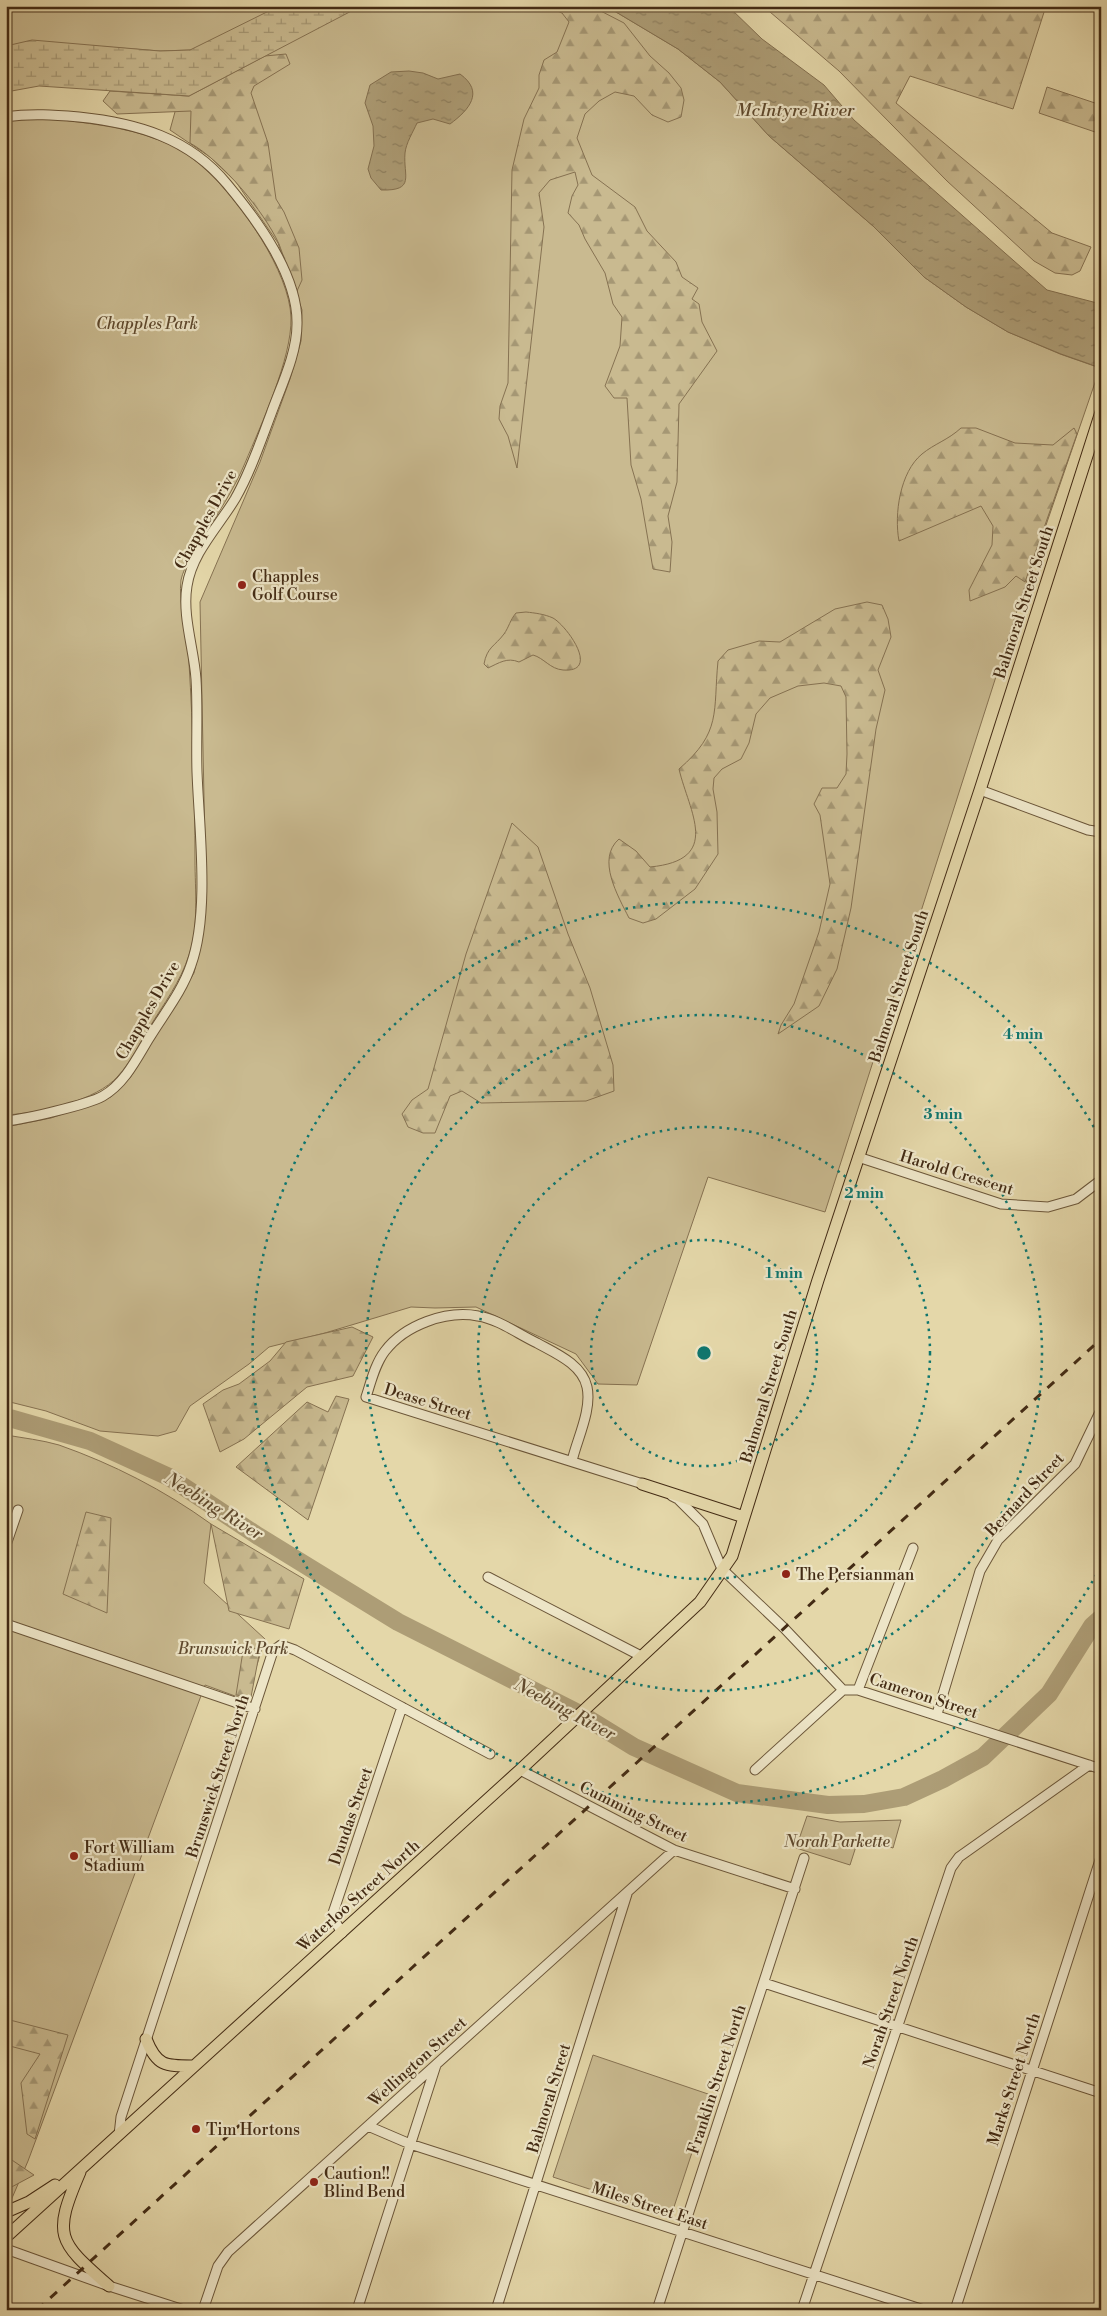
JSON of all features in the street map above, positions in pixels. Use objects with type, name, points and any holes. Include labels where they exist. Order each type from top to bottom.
[{"type":"main road","name":"Balmoral Street South","points":[[722,1569],[732,1556],[818,1280],[980,790],[1101,412]]},
{"type":"main road","points":[[642,1484],[744,1517]]},
{"type":"main road","name":"Waterloo Street North","points":[[6,2237],[520,1770],[700,1602],[722,1569]]},
{"type":"main road","points":[[146,2039],[152,2055],[159,2062],[178,2066],[194,2066]]},
{"type":"main road","points":[[6,2212],[29,2202],[81,2168]]},
{"type":"main road","points":[[81,2168],[63,2218],[66,2244],[73,2254],[109,2286]]},
{"type":"street","name":"Chapples Drive","points":[[6,117],[59,115],[123,123],[165,136],[195,153],[220,175],[240,199],[266,237],[289,285],[294,301],[297,323],[295,340],[286,372],[249,471],[234,502],[220,519],[191,569],[187,586],[185,601],[196,680],[196,769],[201,864],[198,935],[190,968],[139,1056],[116,1086],[98,1098],[6,1121]]},
{"type":"street","points":[[980,790],[1088,830],[1101,832]]},
{"type":"street","name":"Harold Crescent","points":[[858,1157],[1001,1204],[1048,1207],[1076,1199],[1101,1180]]},
{"type":"street","name":"Dease Street","points":[[572,1461],[587,1406],[588,1396],[584,1378],[569,1362],[502,1325],[478,1316],[454,1315],[434,1320],[416,1326],[398,1338],[385,1351],[376,1366],[366,1397],[572,1461],[642,1484],[678,1499],[703,1524],[722,1569]]},
{"type":"street","name":"Bernard Street","points":[[937,1714],[983,1565],[998,1540],[1075,1464],[1101,1410]]},
{"type":"street","points":[[6,1545],[18,1510]]},
{"type":"street","points":[[858,1690],[913,1548]]},
{"type":"street","points":[[722,1569],[784,1628],[843,1690],[755,1770]]},
{"type":"street","points":[[488,1577],[641,1656]]},
{"type":"street","points":[[6,1624],[255,1709]]},
{"type":"street","name":"Brunswick Street North","points":[[119,2135],[121,2117],[273,1651],[281,1645],[296,1650],[402,1707]]},
{"type":"street","name":"Cameron Street","points":[[843,1690],[858,1690],[937,1714],[1101,1769]]},
{"type":"street","points":[[402,1707],[490,1754]]},
{"type":"street","name":"Dundas Street","points":[[342,1933],[332,1916],[402,1707]]},
{"type":"street","name":"Norah Street North","points":[[802,2310],[951,1868],[959,1857],[1089,1765]]},
{"type":"street","name":"Cumming Street","points":[[520,1770],[674,1850],[795,1888]]},
{"type":"street","name":"Wellington Street","points":[[203,2310],[218,2266],[228,2252],[674,1850]]},
{"type":"street","name":"Marks Street North","points":[[955,2310],[1101,1857]]},
{"type":"street","name":"Franklin Street North","points":[[657,2310],[804,1858]]},
{"type":"street","name":"Balmoral Street","points":[[496,2310],[627,1894]]},
{"type":"street","points":[[764,1983],[1101,2093]]},
{"type":"street","points":[[357,2310],[437,2062]]},
{"type":"street","name":"Miles Street East","points":[[368,2126],[410,2144],[924,2310]]},
{"type":"street","points":[[6,2249],[109,2286],[184,2310]]},
{"type":"green space","name":"Chapples Golf Course","points":[[6,6],[612,6],[611,9],[678,49],[720,82],[769,136],[873,226],[924,277],[966,307],[1008,332],[1060,354],[1100,368],[1023,592],[825,1212],[708,1177],[637,1385],[598,1384],[576,1354],[476,1307],[411,1307],[325,1333],[269,1347],[249,1364],[190,1406],[176,1431],[158,1436],[100,1431],[46,1411],[6,1401],[6,1127],[51,1118],[111,1097],[130,1078],[194,973],[203,932],[206,896],[200,602],[260,462],[290,379],[301,341],[302,310],[278,243],[236,182],[210,157],[170,130],[192,50],[160,51],[80,45],[6,46]]},
{"type":"green space","points":[[279,6],[361,6],[189,96],[39,86],[6,92],[6,46],[32,40],[160,51],[190,50]]},
{"type":"green space","points":[[552,6],[591,6],[624,23],[650,56],[669,73],[681,88],[684,100],[681,117],[668,122],[652,115],[634,96],[615,92],[599,101],[585,114],[577,138],[592,175],[635,207],[647,231],[676,262],[682,277],[698,288],[692,299],[699,304],[702,322],[717,351],[679,404],[677,482],[668,516],[672,542],[670,572],[653,569],[641,499],[631,465],[627,398],[614,398],[605,386],[620,346],[622,317],[613,304],[605,273],[579,225],[568,213],[572,196],[578,185],[575,172],[550,180],[539,193],[544,227],[517,468],[508,436],[499,419],[500,406],[508,383],[512,170],[524,119],[539,88],[539,75],[544,60],[557,52],[569,22],[562,13],[550,8]]},
{"type":"green space","points":[[763,6],[1046,6],[1013,109],[910,76],[896,103],[1052,233],[1091,247],[1080,271],[1072,275],[1055,273],[1034,261],[947,181],[839,71]]},
{"type":"green space","points":[[286,54],[290,64],[254,86],[251,93],[268,143],[276,199],[284,212],[299,248],[302,280],[297,291],[279,244],[253,202],[228,174],[190,143],[191,111],[117,114],[103,101],[110,91],[189,96],[265,56]]},
{"type":"green space","points":[[1047,87],[1101,105],[1101,134],[1039,113]]},
{"type":"green space","name":"Chapples Park","points":[[47,118],[104,126],[146,135],[184,153],[207,171],[234,200],[261,238],[273,259],[282,280],[291,318],[290,334],[281,371],[241,473],[184,570],[181,580],[180,588],[188,654],[192,712],[196,896],[194,932],[186,965],[131,1059],[123,1071],[109,1085],[82,1099],[66,1104],[34,1112],[6,1115],[6,121]]},
{"type":"green space","points":[[961,428],[976,428],[1015,443],[1053,445],[1074,428],[1077,434],[1025,582],[1016,576],[1005,587],[970,601],[969,590],[992,545],[993,526],[981,506],[899,541],[897,519],[900,494],[908,471],[914,462],[931,447]]},
{"type":"green space","points":[[867,602],[882,605],[888,619],[891,637],[878,670],[885,690],[876,729],[851,908],[837,969],[819,1006],[778,1034],[781,1025],[794,1004],[819,932],[830,884],[820,815],[814,804],[822,788],[837,788],[846,774],[846,697],[841,686],[824,683],[798,686],[770,698],[756,714],[749,743],[741,759],[722,769],[714,778],[713,789],[717,812],[718,854],[695,889],[656,919],[643,923],[629,918],[611,878],[609,857],[612,847],[619,839],[636,851],[650,867],[673,863],[687,855],[694,844],[696,831],[679,769],[703,744],[709,732],[715,708],[718,661],[728,650],[759,641],[780,642],[835,609]]},
{"type":"green space","points":[[526,612],[553,618],[566,630],[578,648],[580,657],[579,664],[574,669],[558,669],[533,655],[519,662],[507,660],[488,668],[484,664],[489,650],[504,634],[516,613]]},
{"type":"green space","points":[[512,823],[538,847],[568,934],[590,988],[613,1065],[614,1091],[586,1101],[481,1103],[462,1091],[450,1096],[435,1133],[423,1133],[408,1127],[402,1114],[412,1100],[428,1089],[466,954]]},
{"type":"green space","points":[[352,1327],[373,1337],[353,1376],[307,1387],[244,1439],[220,1452],[203,1404],[223,1390],[239,1384],[270,1361],[286,1342]]},
{"type":"green space","points":[[336,1396],[349,1399],[308,1520],[236,1467],[307,1402],[328,1412]]},
{"type":"green space","name":"Brunswick Park","points":[[6,1435],[59,1445],[118,1469],[175,1500],[211,1524],[204,1583],[265,1639],[246,1700],[205,1685],[28,2161],[6,2212]]},
{"type":"green space","points":[[86,1512],[111,1518],[107,1613],[63,1594]]},
{"type":"green space","points":[[211,1524],[304,1579],[289,1629],[229,1611]]},
{"type":"green space","points":[[244,1645],[260,1650],[251,1697],[236,1695]]},
{"type":"green space","name":"Norah Parkette","points":[[807,1816],[840,1822],[901,1820],[893,1848],[859,1837],[850,1865],[796,1848]]},
{"type":"green space","points":[[6,2019],[68,2035],[35,2139],[27,2134],[21,2083],[40,2054],[6,2045]]},
{"type":"green space","points":[[593,2055],[711,2095],[671,2216],[553,2177]]},
{"type":"green space","points":[[6,2156],[34,2175],[6,2190]]},
{"type":"water","name":"McIntyre River","points":[[606,6],[728,6],[762,39],[824,85],[854,120],[1047,290],[1101,304],[1101,368],[1008,332],[966,307],[924,277],[873,226],[769,136],[720,82],[678,49]]},
{"type":"water","points":[[409,71],[423,73],[438,79],[460,74],[472,87],[472,100],[463,113],[450,124],[433,119],[417,123],[408,141],[405,153],[406,175],[403,185],[392,190],[381,190],[371,178],[368,169],[374,146],[373,126],[365,103],[370,85],[391,72]]},
{"type":"waterway","name":"Neebing River","points":[[6,1417],[90,1441],[169,1477],[258,1536],[398,1622],[582,1715],[634,1747],[737,1793],[828,1805],[864,1804],[904,1797],[943,1779],[983,1757],[1049,1694],[1092,1626],[1101,1618]]},
{"type":"railway","points":[[37,2310],[1101,1339]]},
{"type":"place","name":"Chapples Golf Course","points":[[242,585]]},
{"type":"place","name":"The Persianman","points":[[786,1574]]},
{"type":"place","name":"Fort William Stadium","points":[[74,1856]]},
{"type":"place","name":"Tim Hortons","points":[[196,2129]]},
{"type":"place","name":"Caution!! Blind Bend","points":[[314,2182]]}]
